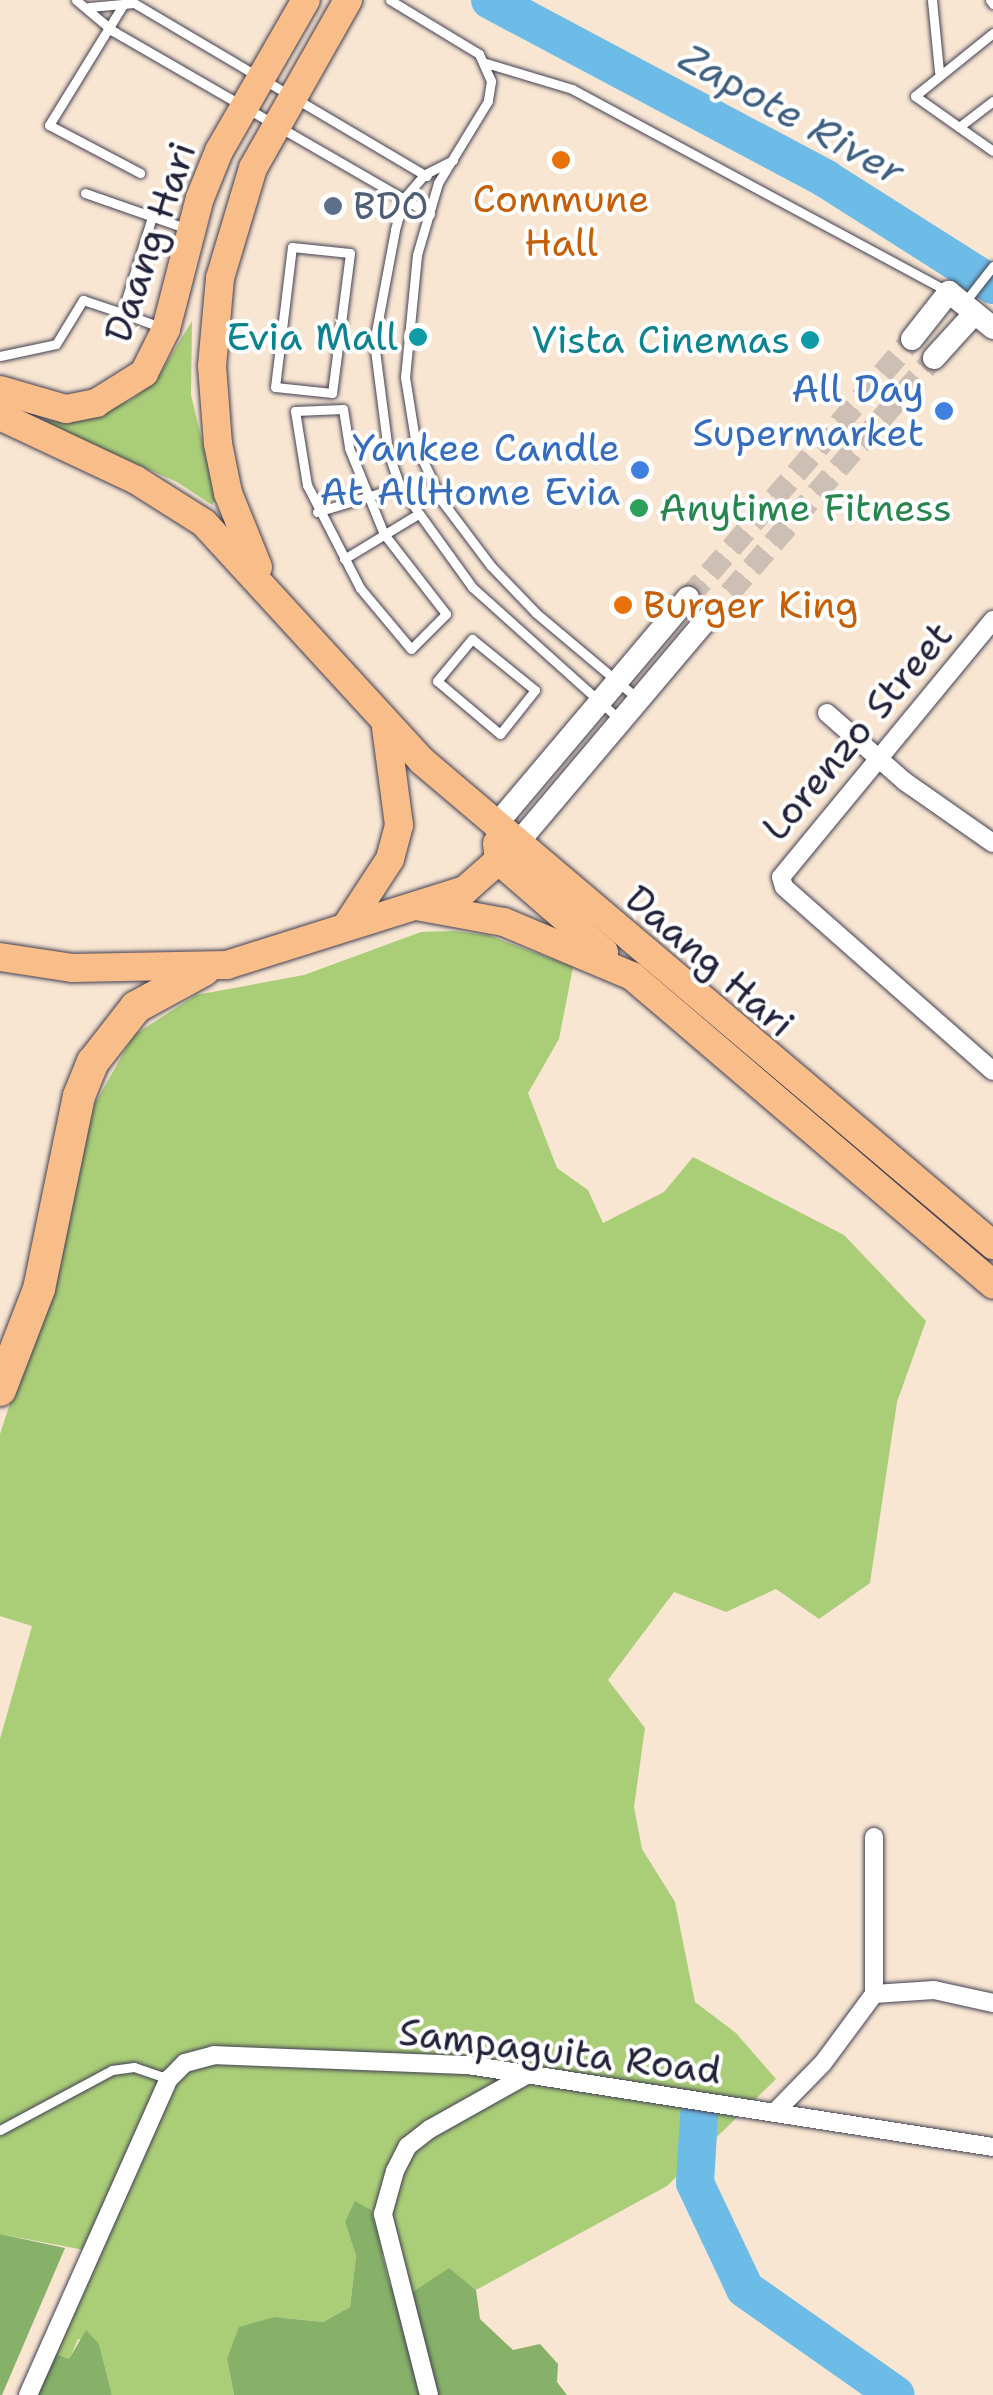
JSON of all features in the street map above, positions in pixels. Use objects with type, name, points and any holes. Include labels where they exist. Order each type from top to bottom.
[{"type":"highway","points":[[0,1390],[39,1289],[79,1096],[92,1062],[136,1006],[204,970]]},
{"type":"main road","name":"Daang Hari","points":[[0,390],[66,409],[96,404],[144,373],[166,328],[191,230],[219,151],[306,0]]},
{"type":"main road","name":"Daang Hari","points":[[347,2],[277,122],[228,241],[212,366],[228,492],[272,595],[386,726],[503,844],[993,1245]]},
{"type":"main road","points":[[0,416],[178,504],[272,595]]},
{"type":"main road","points":[[347,925],[390,859],[398,825],[386,726]]},
{"type":"main road","points":[[416,906],[466,890],[503,844],[632,976]]},
{"type":"main road","name":"Daang Hari","points":[[0,958],[73,968],[204,970],[416,906],[504,922],[632,976],[993,1284]]},
{"type":"street","points":[[962,304],[993,328]]},
{"type":"street","points":[[912,339],[962,304]]},
{"type":"street","points":[[934,358],[962,304]]},
{"type":"street","points":[[503,844],[598,700],[688,598]]},
{"type":"street","points":[[503,844],[620,720],[708,618]]},
{"type":"street","name":"Lorenzo Street","points":[[993,620],[783,868],[784,888],[993,1071]]},
{"type":"street","points":[[827,714],[875,756],[993,843]]},
{"type":"street","points":[[776,2111],[823,2063],[874,1994],[874,1837]]},
{"type":"street","points":[[874,1994],[934,1990],[993,2003]]},
{"type":"street","name":"Sampaguita Road","points":[[169,2079],[185,2063],[214,2055],[468,2065],[993,2147]]},
{"type":"street","points":[[429,2395],[383,2214],[395,2171],[408,2146],[430,2129],[528,2074]]},
{"type":"street","points":[[28,2395],[169,2079]]},
{"type":"lane","points":[[126,0],[106,26],[49,125],[140,173]]},
{"type":"lane","points":[[84,3],[126,0],[294,94],[438,182]]},
{"type":"lane","points":[[390,0],[486,63],[572,89],[962,304],[993,266]]},
{"type":"lane","points":[[932,0],[939,72]]},
{"type":"lane","points":[[84,3],[106,26],[246,103],[430,214]]},
{"type":"lane","points":[[993,33],[939,72],[915,96],[993,151]]},
{"type":"lane","points":[[486,63],[488,101],[438,182],[408,308],[405,376],[416,446],[442,501],[491,566],[536,614],[638,699]]},
{"type":"lane","points":[[959,127],[993,101]]},
{"type":"lane","points":[[455,159],[425,174],[404,198],[374,342],[376,396],[400,486],[494,611],[620,720]]},
{"type":"lane","points":[[85,194],[191,230]]},
{"type":"lane","points":[[122,313],[152,217]]},
{"type":"lane","points":[[292,246],[350,253],[332,393],[276,387],[292,246]]},
{"type":"lane","points":[[0,356],[56,344],[83,300],[166,328]]},
{"type":"lane","points":[[344,409],[367,497],[384,534],[446,614],[411,650],[344,560],[317,512],[295,437],[295,411],[344,409]]},
{"type":"lane","points":[[317,512],[400,486]]},
{"type":"lane","points":[[344,560],[418,514]]},
{"type":"lane","points":[[472,638],[535,690],[500,734],[436,681],[472,638]]},
{"type":"lane","points":[[0,2130],[112,2070],[134,2066],[169,2079]]},
{"type":"green space","points":[[192,321],[191,395],[216,498],[212,505],[177,482],[38,420],[75,421],[131,400],[156,380]]},
{"type":"green space","points":[[421,932],[488,935],[573,967],[559,1039],[528,1093],[557,1168],[588,1190],[603,1223],[664,1192],[693,1157],[844,1235],[926,1321],[897,1402],[870,1583],[819,1619],[776,1589],[726,1612],[674,1592],[608,1680],[645,1728],[634,1807],[642,1849],[675,1902],[695,2002],[736,2033],[776,2079],[667,2186],[476,2290],[449,2269],[414,2291],[390,2286],[384,2255],[345,2222],[356,2256],[350,2307],[323,2322],[275,2317],[227,2359],[234,2395],[112,2395],[99,2344],[78,2339],[69,2360],[55,2354],[100,2253],[0,2234],[0,1739],[32,1626],[0,1616],[0,1434],[55,1266],[94,1105],[134,1035],[196,995],[304,975]]},
{"type":"green space","points":[[355,2201],[371,2210],[390,2286],[414,2291],[449,2268],[476,2290],[480,2319],[513,2350],[540,2344],[558,2364],[557,2382],[567,2395],[234,2395],[227,2359],[239,2327],[275,2317],[323,2322],[350,2307],[356,2256],[345,2222]]},
{"type":"green space","points":[[0,2234],[65,2248],[2,2395],[0,2395]]},
{"type":"green space","points":[[86,2330],[99,2344],[112,2395],[37,2395],[55,2354],[69,2359]]},
{"type":"waterway","name":"Zapote River","points":[[490,0],[826,179],[993,285]]},
{"type":"waterway","points":[[699,2116],[695,2183],[745,2289],[896,2395]]},
{"type":"tunnel","points":[[688,598],[912,339]]},
{"type":"tunnel","points":[[708,618],[934,358]]},
{"type":"place","name":"Commune Hall","points":[[561,160]]},
{"type":"place","name":"BDO","points":[[333,206]]},
{"type":"place","name":"Evia Mall","points":[[418,337]]},
{"type":"place","name":"Vista Cinemas","points":[[810,340]]},
{"type":"place","name":"All Day Supermarket","points":[[944,411]]},
{"type":"place","name":"Yankee Candle At AllHome Evia","points":[[640,470]]},
{"type":"place","name":"Anytime Fitness","points":[[639,508]]},
{"type":"place","name":"Burger King","points":[[623,605]]}]
